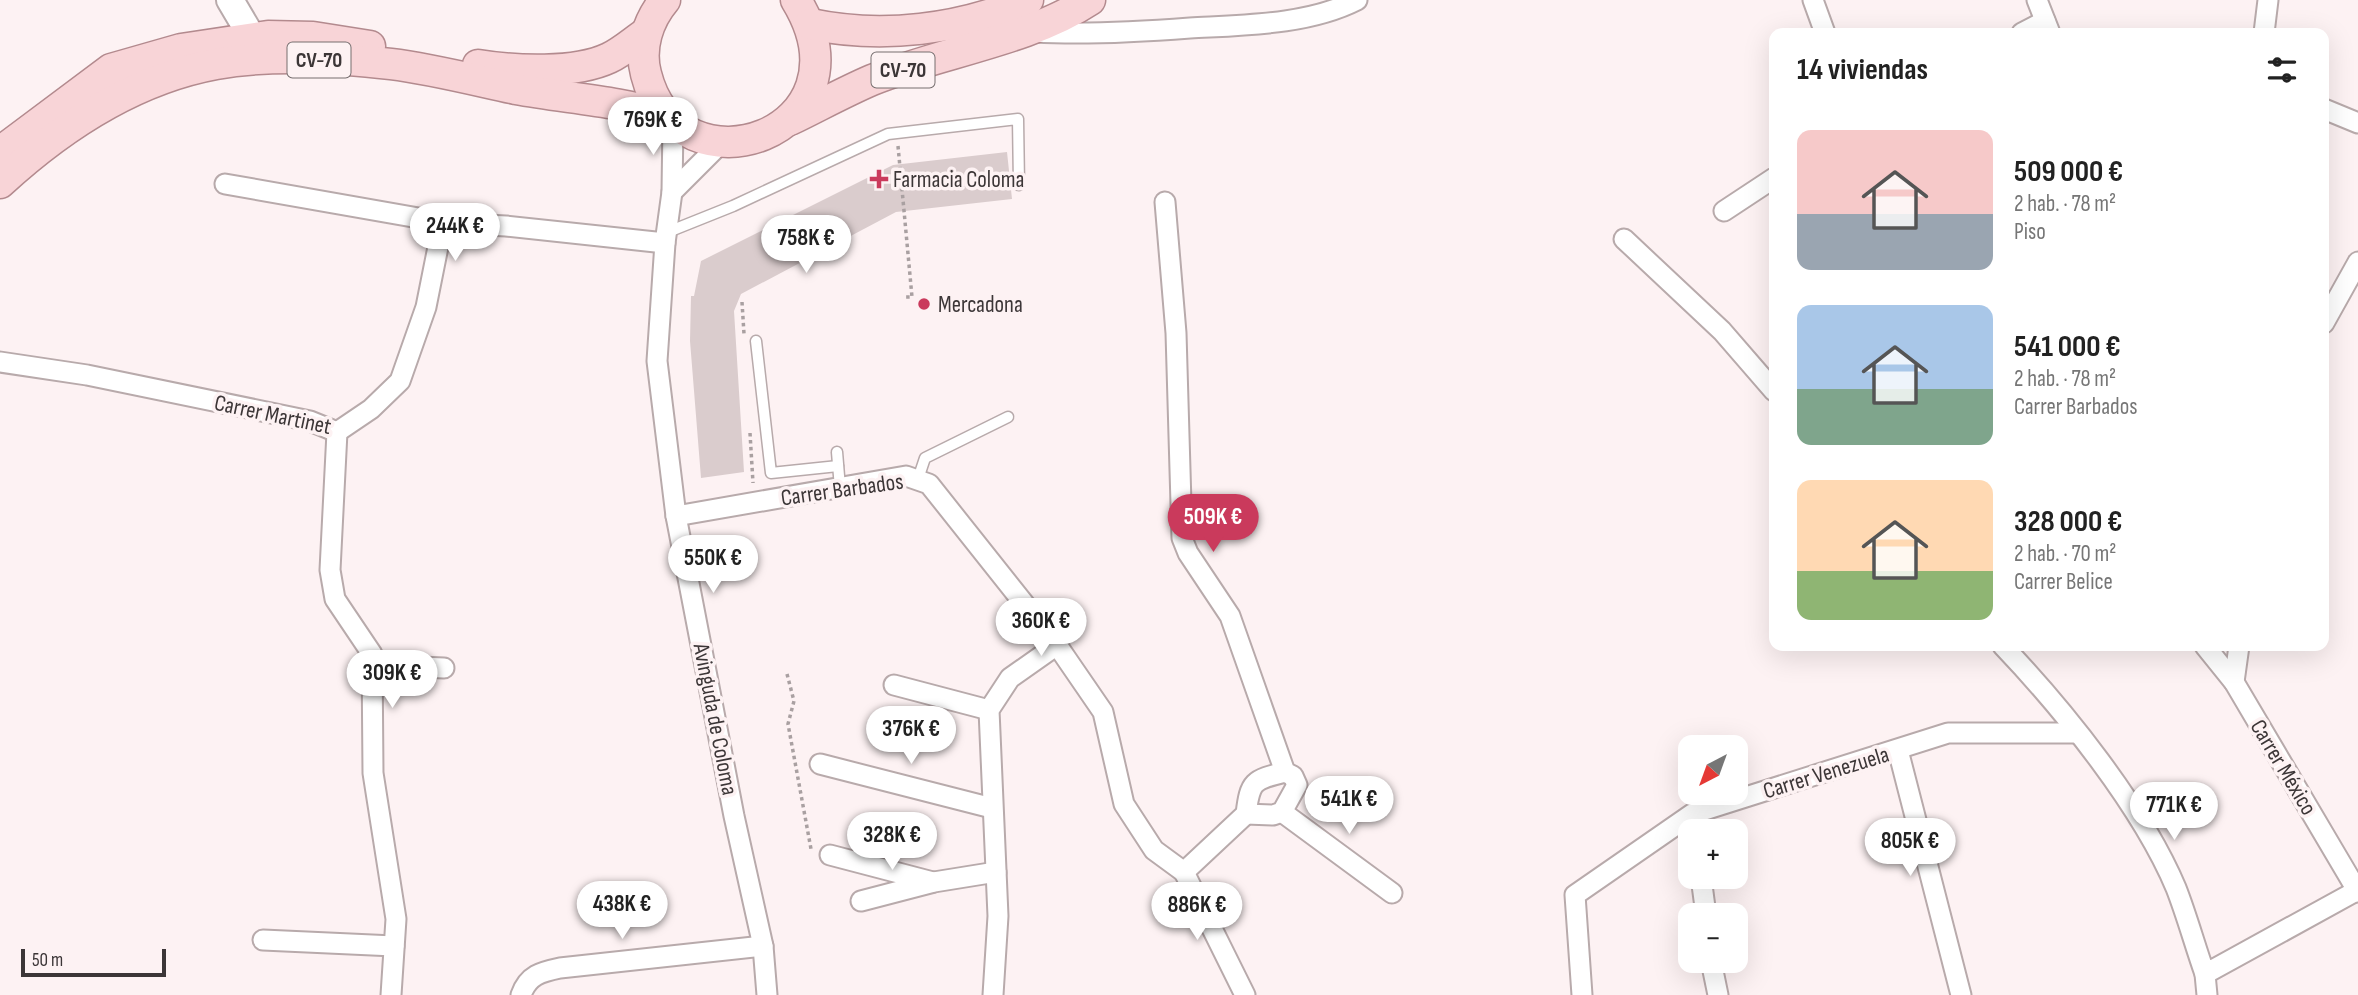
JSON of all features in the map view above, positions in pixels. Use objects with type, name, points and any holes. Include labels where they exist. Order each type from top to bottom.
[{"type":"main road","name":"CV-70","points":[[665,0],[656,10],[646,33],[643,62],[650,91],[670,119]]},
{"type":"main road","name":"CV-70","points":[[803,12],[844,31],[886,31],[953,24],[1028,0]]},
{"type":"main road","name":"CV-70","points":[[0,183],[37,149],[93,111],[159,82],[215,64],[287,58],[391,64],[576,100],[644,108],[670,119],[703,139],[721,143],[746,142],[769,134],[789,120],[873,80],[1020,31],[1090,0]]},
{"type":"main road","name":"CV-70","points":[[789,120],[806,100],[815,75],[816,50],[803,12]]},
{"type":"main road","name":"CV-70","points":[[0,152],[111,69],[181,49],[253,38],[313,37],[497,68],[580,68],[610,57],[646,33]]},
{"type":"street","points":[[230,0],[253,38]]},
{"type":"street","points":[[1020,31],[1085,35],[1253,25],[1338,10],[1357,0]]},
{"type":"street","points":[[1812,0],[1823,28]]},
{"type":"street","points":[[2037,0],[2048,27]]},
{"type":"street","points":[[2265,28],[2268,0]]},
{"type":"street","points":[[2329,112],[2358,123]]},
{"type":"street","name":"Avinguda de Coloma","points":[[670,119],[672,192],[657,361],[676,516],[762,946],[767,995]]},
{"type":"street","points":[[672,192],[721,143]]},
{"type":"street","points":[[1724,211],[1769,181]]},
{"type":"street","points":[[225,184],[447,223],[666,238]]},
{"type":"street","points":[[1165,202],[1175,333],[1182,538],[1188,553],[1230,616],[1285,772]]},
{"type":"street","name":"Carrer Martinet","points":[[0,362],[87,375],[310,421],[337,432],[371,409],[400,381],[426,306],[439,242],[447,223]]},
{"type":"street","points":[[1624,239],[1721,331],[1769,385]]},
{"type":"street","points":[[2329,314],[2358,262]]},
{"type":"street","points":[[337,432],[330,570],[335,599],[372,654],[373,773],[396,919],[391,995]]},
{"type":"street","name":"Carrer Barbados","points":[[676,516],[906,477],[929,484],[1057,645],[1103,712],[1124,803],[1154,850],[1184,872]]},
{"type":"street","points":[[993,995],[998,916],[989,710],[1010,678],[1057,645]]},
{"type":"street","points":[[2008,651],[2051,697],[2139,820],[2175,887],[2205,974],[2207,995]]},
{"type":"street","name":"Carrer México","points":[[2209,651],[2234,682],[2358,891]]},
{"type":"street","points":[[2234,682],[2238,651]]},
{"type":"street","points":[[372,665],[444,668]]},
{"type":"street","points":[[894,685],[989,710]]},
{"type":"street","name":"Carrer Venezuela","points":[[1704,819],[1948,733],[2077,733]]},
{"type":"street","points":[[1898,750],[1961,995]]},
{"type":"street","points":[[820,764],[992,807]]},
{"type":"street","points":[[1245,995],[1184,872],[1246,814],[1249,791],[1255,781],[1285,772],[1293,776],[1297,785],[1282,812],[1273,815],[1246,814]]},
{"type":"street","points":[[1282,812],[1392,893]]},
{"type":"street","name":"Carrer Venezuela","points":[[1582,995],[1575,895],[1678,832]]},
{"type":"street","points":[[822,858],[934,882]]},
{"type":"street","points":[[861,901],[934,882],[996,872]]},
{"type":"street","points":[[2205,974],[2358,891]]},
{"type":"street","points":[[263,940],[394,946]]},
{"type":"street","points":[[521,995],[525,982],[538,973],[560,968],[762,946]]},
{"type":"street","points":[[1714,973],[1718,995]]},
{"type":"lane","points":[[666,238],[888,134],[1018,119],[1019,185]]},
{"type":"lane","points":[[756,341],[771,473],[838,466]]},
{"type":"lane","points":[[918,479],[925,458],[1008,417]]},
{"type":"lane","points":[[837,452],[840,488]]},
{"type":"path","points":[[897,133],[912,297],[906,297]]},
{"type":"path","points":[[787,674],[794,701],[789,724],[822,858]]},
{"type":"building","points":[[1007,152],[1012,199],[896,212],[741,294],[734,311],[744,472],[701,478],[690,341],[691,296],[694,296],[701,261],[893,165]]},
{"type":"place","name":"Farmacia Coloma","points":[[879,179]]},
{"type":"place","name":"Mercadona","points":[[924,304]]}]
